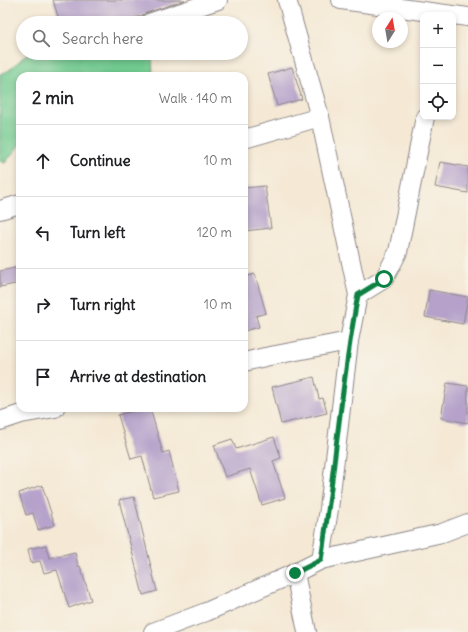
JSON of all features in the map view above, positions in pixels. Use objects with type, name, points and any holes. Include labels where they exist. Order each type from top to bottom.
[{"type":"street","points":[[169,16],[218,0]]},
{"type":"street","points":[[287,0],[320,117],[358,295],[349,341],[329,509],[321,560]]},
{"type":"street","points":[[341,0],[431,12]]},
{"type":"street","points":[[456,15],[468,17]]},
{"type":"street","points":[[248,138],[320,117]]},
{"type":"street","points":[[358,295],[384,279],[398,252],[424,120]]},
{"type":"street","points":[[0,210],[16,205]]},
{"type":"street","points":[[248,361],[265,356],[349,341]]},
{"type":"street","points":[[0,421],[32,412]]},
{"type":"street","points":[[152,632],[206,612],[321,560],[442,533],[468,524]]},
{"type":"street","points":[[295,573],[307,632]]},
{"type":"green space","points":[[20,60],[152,60],[153,72],[16,72],[16,149],[5,163],[0,161],[0,74],[8,71]]},
{"type":"building","points":[[53,0],[185,0],[141,16],[58,16]]},
{"type":"building","points":[[292,67],[302,99],[277,106],[268,74]]},
{"type":"building","points":[[440,162],[468,167],[468,193],[435,187]]},
{"type":"building","points":[[265,186],[271,228],[248,231],[248,188]]},
{"type":"building","points":[[16,268],[16,284],[0,287],[0,271]]},
{"type":"building","points":[[255,274],[266,313],[256,316],[259,327],[248,330],[248,276]]},
{"type":"building","points":[[429,290],[468,297],[463,324],[425,317]]},
{"type":"building","points":[[314,377],[319,399],[323,398],[327,413],[281,424],[272,387]]},
{"type":"building","points":[[447,383],[468,386],[468,423],[441,418]]},
{"type":"building","points":[[129,412],[151,412],[163,453],[169,451],[179,491],[153,497],[142,456],[131,459],[118,415]]},
{"type":"building","points":[[274,437],[281,458],[273,461],[285,498],[262,505],[250,469],[225,477],[214,445],[232,439],[236,449]]},
{"type":"building","points":[[42,485],[55,525],[38,530],[33,513],[26,515],[19,493]]},
{"type":"building","points":[[134,497],[157,591],[143,595],[119,500]]},
{"type":"building","points":[[46,545],[49,558],[75,552],[78,566],[80,566],[91,600],[69,608],[57,570],[44,573],[40,561],[31,563],[28,549]]},
{"type":"route","points":[[295,573],[321,560],[329,509],[349,341],[358,295],[384,279]]}]
